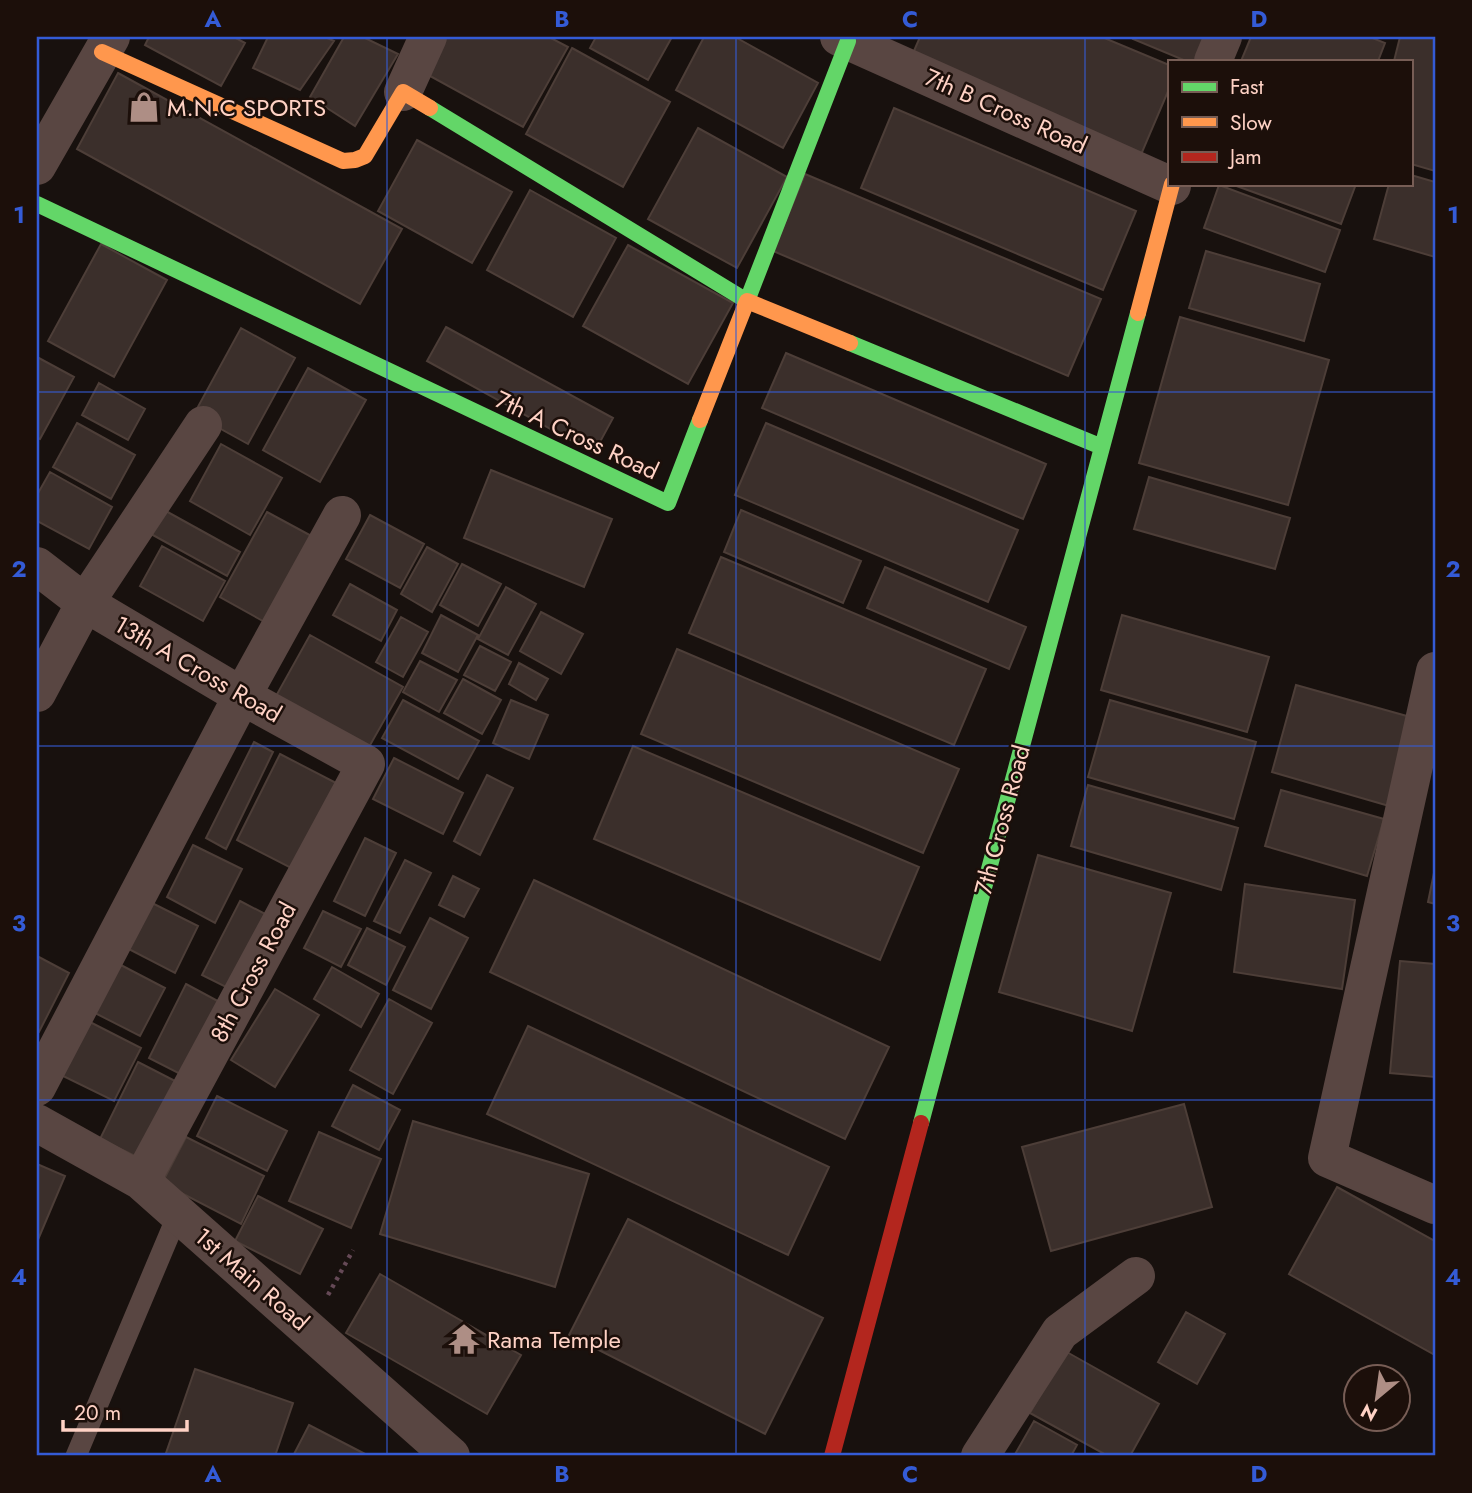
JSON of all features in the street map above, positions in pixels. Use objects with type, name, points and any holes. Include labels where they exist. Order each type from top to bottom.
[{"type":"street","points":[[37,166],[106,44],[343,161],[365,156],[403,92],[428,37]]},
{"type":"street","points":[[1213,60],[1223,37]]},
{"type":"street","points":[[747,301],[844,39]]},
{"type":"street","name":"7th B Cross Road","points":[[844,39],[1168,183]]},
{"type":"street","points":[[403,92],[747,301],[1102,447]]},
{"type":"street","name":"7th Cross Road","points":[[832,1456],[1172,186]]},
{"type":"street","name":"7th A Cross Road","points":[[37,204],[668,503],[747,301]]},
{"type":"street","points":[[37,693],[85,603],[203,425]]},
{"type":"street","points":[[37,1087],[242,696],[342,515]]},
{"type":"street","name":"13th A Cross Road","points":[[37,566],[85,603],[242,696],[366,764]]},
{"type":"street","points":[[1435,671],[1327,1158],[1435,1205]]},
{"type":"street","name":"8th Cross Road","points":[[141,1181],[366,764]]},
{"type":"street","name":"1st Main Road","points":[[37,1123],[141,1181],[451,1456]]},
{"type":"street","points":[[981,1456],[1060,1332],[1136,1276]]},
{"type":"lane","points":[[76,1456],[178,1214]]},
{"type":"path","points":[[309,1329],[353,1250]]},
{"type":"building","points":[[149,37],[234,37],[245,43],[221,86],[145,45]]},
{"type":"building","points":[[268,37],[325,37],[334,41],[300,90],[253,68]]},
{"type":"building","points":[[344,37],[363,37],[398,54],[355,126],[310,97]]},
{"type":"building","points":[[440,37],[549,37],[568,47],[523,127],[421,71]]},
{"type":"building","points":[[596,37],[672,37],[648,80],[590,48]]},
{"type":"building","points":[[704,37],[735,37],[818,83],[783,148],[676,90]]},
{"type":"building","points":[[920,37],[1102,37],[1168,65],[1168,91],[1137,164],[907,67]]},
{"type":"building","points":[[1209,37],[1199,60],[1184,60],[1133,39]]},
{"type":"building","points":[[1251,37],[1370,37],[1385,43],[1378,60],[1241,60]]},
{"type":"building","points":[[1400,37],[1435,37],[1435,171],[1412,164],[1412,60],[1394,60]]},
{"type":"building","points":[[572,48],[670,102],[623,187],[526,134]]},
{"type":"building","points":[[118,73],[402,229],[360,304],[77,149]]},
{"type":"building","points":[[894,108],[1136,211],[1103,290],[861,188]]},
{"type":"building","points":[[698,128],[787,177],[737,268],[648,219]]},
{"type":"building","points":[[417,140],[512,192],[472,263],[378,211]]},
{"type":"building","points":[[805,174],[1101,299],[1068,376],[773,251]]},
{"type":"building","points":[[1412,175],[1435,182],[1435,257],[1374,239],[1388,186],[1412,186]]},
{"type":"building","points":[[1219,186],[1222,186],[1340,230],[1325,272],[1204,228]]},
{"type":"building","points":[[1236,186],[1355,186],[1341,224]]},
{"type":"building","points":[[530,190],[616,238],[573,317],[487,270]]},
{"type":"building","points":[[101,244],[167,280],[114,377],[48,341]]},
{"type":"building","points":[[628,245],[733,303],[688,384],[583,326]]},
{"type":"building","points":[[1206,251],[1320,284],[1304,341],[1189,308]]},
{"type":"building","points":[[1180,317],[1329,360],[1288,505],[1139,463]]},
{"type":"building","points":[[446,327],[613,418],[594,453],[427,361]]},
{"type":"building","points":[[241,328],[295,358],[248,444],[194,414]]},
{"type":"building","points":[[786,353],[1046,464],[1023,519],[762,408]]},
{"type":"building","points":[[37,357],[74,377],[40,439],[37,438]]},
{"type":"building","points":[[308,368],[366,400],[320,482],[263,450]]},
{"type":"building","points":[[99,383],[145,409],[128,440],[82,415]]},
{"type":"building","points":[[77,423],[135,455],[111,499],[53,467]]},
{"type":"building","points":[[766,423],[1018,530],[988,602],[735,495]]},
{"type":"building","points":[[221,444],[282,478],[250,535],[190,501]]},
{"type":"building","points":[[491,470],[612,519],[584,587],[464,538]]},
{"type":"building","points":[[50,472],[112,507],[89,549],[37,521],[37,495]]},
{"type":"building","points":[[1149,477],[1290,518],[1275,569],[1134,529]]},
{"type":"building","points":[[164,510],[240,552],[227,576],[151,534]]},
{"type":"building","points":[[741,510],[861,561],[843,603],[724,552]]},
{"type":"building","points":[[267,512],[317,539],[270,625],[220,597]]},
{"type":"building","points":[[370,515],[424,544],[400,588],[346,559]]},
{"type":"building","points":[[162,546],[225,581],[203,621],[140,586]]},
{"type":"building","points":[[427,547],[458,564],[432,612],[401,594]]},
{"type":"building","points":[[721,557],[986,669],[954,745],[689,633]]},
{"type":"building","points":[[462,564],[501,584],[478,626],[440,605]]},
{"type":"building","points":[[885,567],[1026,627],[1009,669],[867,608]]},
{"type":"building","points":[[350,584],[397,610],[381,641],[333,615]]},
{"type":"building","points":[[506,587],[536,604],[508,655],[478,639]]},
{"type":"building","points":[[541,612],[583,634],[561,674],[520,651]]},
{"type":"building","points":[[441,615],[478,635],[458,672],[422,653]]},
{"type":"building","points":[[1122,615],[1269,657],[1247,732],[1101,690]]},
{"type":"building","points":[[401,617],[428,632],[403,677],[376,662]]},
{"type":"building","points":[[310,635],[403,687],[369,747],[276,696]]},
{"type":"building","points":[[480,646],[511,662],[495,691],[464,675]]},
{"type":"building","points":[[677,649],[959,769],[923,853],[641,734]]},
{"type":"building","points":[[420,661],[457,680],[439,712],[403,692]]},
{"type":"building","points":[[519,663],[548,679],[536,700],[509,684]]},
{"type":"building","points":[[463,679],[501,700],[482,734],[444,713]]},
{"type":"building","points":[[1296,685],[1414,718],[1389,806],[1272,772]]},
{"type":"building","points":[[403,700],[479,741],[458,779],[382,738]]},
{"type":"building","points":[[511,700],[548,715],[529,759],[493,743]]},
{"type":"building","points":[[1110,700],[1256,742],[1234,819],[1088,777]]},
{"type":"building","points":[[254,742],[273,752],[226,849],[206,838]]},
{"type":"building","points":[[633,746],[919,867],[880,960],[594,839]]},
{"type":"building","points":[[280,754],[338,784],[295,870],[237,840]]},
{"type":"building","points":[[394,758],[463,793],[443,834],[373,799]]},
{"type":"building","points":[[487,775],[513,788],[480,855],[454,841]]},
{"type":"building","points":[[1088,785],[1238,828],[1221,890],[1071,846]]},
{"type":"building","points":[[1281,790],[1384,819],[1367,876],[1265,846]]},
{"type":"building","points":[[365,838],[396,853],[365,916],[334,901]]},
{"type":"building","points":[[193,845],[242,869],[215,923],[167,897]]},
{"type":"building","points":[[1038,855],[1171,893],[1132,1031],[999,992]]},
{"type":"building","points":[[405,860],[431,873],[400,933],[374,921]]},
{"type":"building","points":[[1435,868],[1435,904],[1428,902]]},
{"type":"building","points":[[453,876],[479,889],[464,917],[439,905]]},
{"type":"building","points":[[534,880],[889,1047],[845,1139],[490,972]]},
{"type":"building","points":[[1245,884],[1355,900],[1342,989],[1234,972]]},
{"type":"building","points":[[144,899],[198,926],[175,973],[121,945]]},
{"type":"building","points":[[240,901],[269,916],[232,990],[202,975]]},
{"type":"building","points":[[323,911],[361,929],[341,967],[304,948]]},
{"type":"building","points":[[430,918],[468,938],[431,1009],[393,990]]},
{"type":"building","points":[[367,928],[405,947],[386,985],[348,965]]},
{"type":"building","points":[[37,956],[69,973],[39,1032],[37,1031]]},
{"type":"building","points":[[1400,961],[1435,964],[1435,1077],[1390,1073]]},
{"type":"building","points":[[117,963],[165,988],[140,1036],[93,1012]]},
{"type":"building","points":[[332,967],[379,994],[361,1027],[314,999]]},
{"type":"building","points":[[186,984],[227,1006],[190,1079],[149,1058]]},
{"type":"building","points":[[275,989],[319,1015],[275,1087],[231,1060]]},
{"type":"building","points":[[389,999],[432,1023],[393,1094],[350,1070]]},
{"type":"building","points":[[86,1020],[141,1048],[114,1101],[59,1074]]},
{"type":"building","points":[[528,1026],[829,1167],[788,1255],[487,1114]]},
{"type":"building","points":[[138,1062],[179,1083],[141,1159],[100,1139]]},
{"type":"building","points":[[353,1085],[400,1110],[379,1150],[332,1126]]},
{"type":"building","points":[[217,1096],[287,1131],[267,1171],[197,1136]]},
{"type":"building","points":[[1184,1104],[1212,1207],[1051,1251],[1022,1147]]},
{"type":"building","points":[[413,1121],[589,1174],[555,1287],[380,1234]]},
{"type":"building","points":[[319,1132],[381,1159],[351,1228],[289,1201]]},
{"type":"building","points":[[186,1137],[264,1176],[241,1224],[162,1183]]},
{"type":"building","points":[[37,1164],[65,1176],[37,1242]]},
{"type":"building","points":[[1337,1187],[1435,1241],[1435,1355],[1289,1274]]},
{"type":"building","points":[[258,1196],[323,1229],[300,1274],[235,1241]]},
{"type":"building","points":[[628,1219],[823,1318],[765,1434],[569,1335]]},
{"type":"building","points":[[380,1274],[521,1355],[487,1414],[346,1333]]},
{"type":"building","points":[[1186,1312],[1225,1334],[1197,1384],[1158,1362]]},
{"type":"building","points":[[1065,1351],[1159,1404],[1130,1456],[1108,1456],[1030,1413]]},
{"type":"building","points":[[195,1369],[293,1403],[275,1456],[165,1456]]},
{"type":"building","points":[[1034,1421],[1077,1445],[1071,1456],[1014,1456]]},
{"type":"building","points":[[309,1425],[369,1456],[293,1456]]},
{"type":"traffic: fast","points":[[430,108],[747,301],[848,41]]},
{"type":"traffic: fast","points":[[37,204],[668,503],[700,420]]},
{"type":"traffic: fast","points":[[921,1123],[1138,313]]},
{"type":"traffic: fast","points":[[850,343],[1102,447]]},
{"type":"traffic: slow","points":[[102,52],[343,161],[365,156],[403,92],[430,108]]},
{"type":"traffic: slow","points":[[1138,313],[1171,186]]},
{"type":"traffic: slow","points":[[700,420],[747,301],[850,343]]},
{"type":"traffic: jam","points":[[832,1456],[921,1123]]},
{"type":"place","name":"M.N.C SPORTS","points":[[144,107]]},
{"type":"place","name":"Rama Temple","points":[[464,1339]]}]
